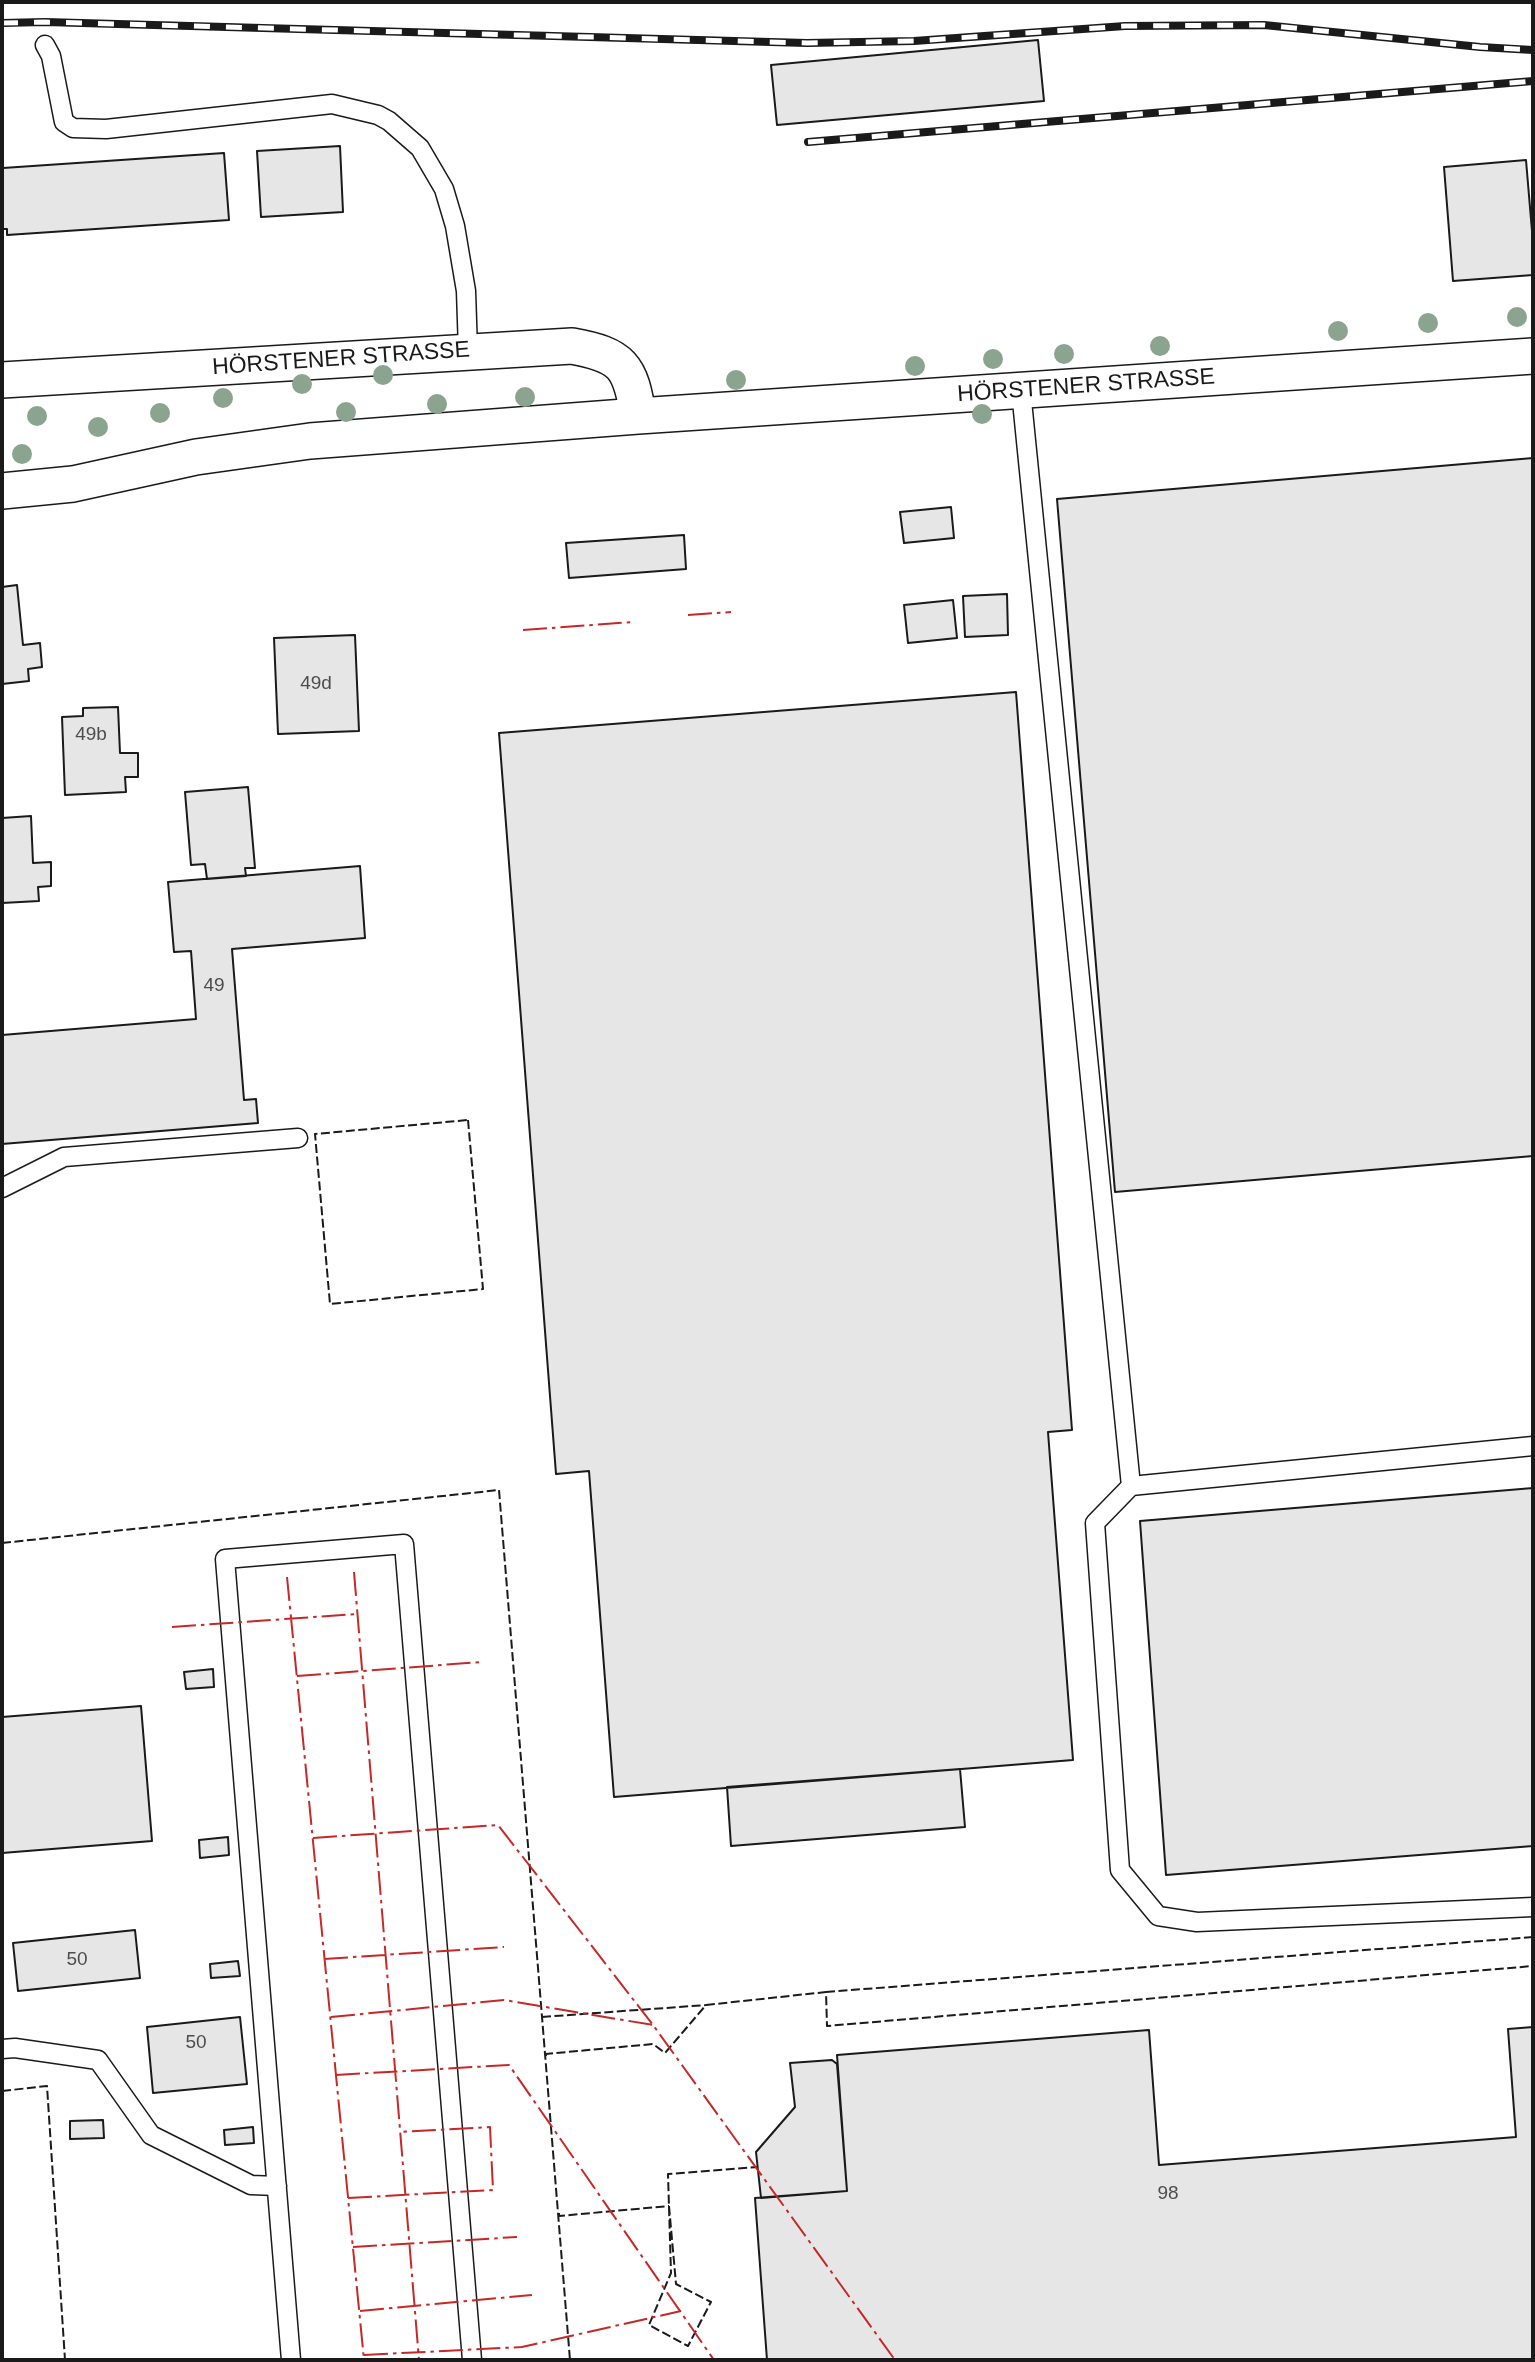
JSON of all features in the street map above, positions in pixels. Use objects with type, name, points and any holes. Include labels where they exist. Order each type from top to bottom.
[{"type":"street","name":"HÖRSTENER STRASSE","points":[[2,380],[572,346],[591,349],[614,358],[627,372],[634,387],[638,416]]},
{"type":"street","name":"HÖRSTENER STRASSE","points":[[2,491],[73,484],[195,457],[310,441],[638,416],[1533,356]]},
{"type":"lane","points":[[45,45],[51,56],[64,122],[73,128],[106,129],[332,104],[378,115],[389,121],[419,148],[444,189],[455,226],[466,291],[468,351]]},
{"type":"lane","points":[[1021,391],[1131,1486]]},
{"type":"lane","points":[[2,1188],[64,1157],[298,1138]]},
{"type":"lane","points":[[1533,1446],[1131,1486],[1094,1523],[1120,1870],[1158,1916],[1197,1922],[1533,1907]]},
{"type":"lane","points":[[291,2360],[225,1559],[404,1544],[472,2360]]},
{"type":"lane","points":[[2,2049],[15,2048],[98,2060],[151,2135],[251,2185],[277,2186]]},
{"type":"building","points":[[1038,40],[1044,101],[777,125],[771,65]]},
{"type":"building","points":[[340,146],[343,212],[261,217],[257,151]]},
{"type":"building","points":[[224,153],[229,220],[7,235],[7,229],[2,229],[3,168]]},
{"type":"building","points":[[1526,160],[1533,275],[1453,281],[1444,167]]},
{"type":"building","points":[[1533,458],[1533,1156],[1115,1192],[1057,499]]},
{"type":"building","points":[[951,507],[954,538],[904,543],[900,512]]},
{"type":"building","points":[[684,535],[686,569],[569,578],[566,543]]},
{"type":"building","points":[[17,585],[23,645],[40,643],[42,667],[28,669],[29,681],[2,684],[2,587]]},
{"type":"building","points":[[1007,594],[1008,635],[965,637],[963,596]]},
{"type":"building","points":[[953,600],[957,638],[908,643],[904,605]]},
{"type":"building","points":[[355,635],[359,731],[278,734],[274,638]]},
{"type":"building","points":[[1016,692],[1072,1430],[1048,1432],[1073,1760],[614,1797],[589,1471],[556,1474],[499,733]]},
{"type":"building","points":[[118,707],[120,753],[138,753],[138,777],[125,777],[126,792],[65,795],[62,717],[83,716],[83,708]]},
{"type":"building","points":[[248,787],[255,868],[245,868],[246,876],[207,879],[205,864],[191,865],[185,792]]},
{"type":"building","points":[[31,816],[33,863],[51,862],[51,886],[38,887],[39,901],[2,903],[2,818]]},
{"type":"building","points":[[360,866],[365,938],[232,949],[244,1100],[256,1099],[258,1123],[2,1144],[2,1035],[196,1019],[191,951],[174,952],[168,882]]},
{"type":"building","points":[[1533,1488],[1533,1846],[1166,1875],[1140,1521]]},
{"type":"building","points":[[213,1669],[214,1687],[186,1689],[184,1672]]},
{"type":"building","points":[[141,1706],[152,1841],[2,1853],[2,1717]]},
{"type":"building","points":[[960,1769],[965,1827],[731,1846],[727,1787]]},
{"type":"building","points":[[228,1837],[229,1855],[200,1858],[199,1840]]},
{"type":"building","points":[[135,1930],[140,1978],[18,1991],[13,1943]]},
{"type":"building","points":[[238,1961],[240,1976],[211,1978],[210,1964]]},
{"type":"building","points":[[240,2017],[247,2084],[153,2093],[147,2027]]},
{"type":"building","points":[[1533,2027],[1533,2360],[767,2360],[755,2198],[847,2191],[837,2055],[1149,2030],[1159,2165],[1516,2137],[1508,2029]]},
{"type":"building","points":[[832,2060],[837,2064],[847,2191],[761,2198],[756,2152],[795,2107],[790,2063]]},
{"type":"building","points":[[103,2120],[104,2138],[70,2139],[70,2121]]},
{"type":"building","points":[[253,2127],[254,2143],[225,2145],[224,2130]]},
{"type":"railway","points":[[2,23],[807,43],[914,41],[1125,26],[1264,25],[1533,50]]},
{"type":"railway","points":[[808,142],[1533,81]]},
{"type":"fence","points":[[468,1120],[483,1289],[330,1304],[315,1134],[468,1120]]},
{"type":"fence","points":[[2,1543],[499,1490],[570,2360]]},
{"type":"fence","points":[[826,1992],[1533,1937]]},
{"type":"fence","points":[[546,2056],[653,2044],[665,2053],[706,2005],[826,1992],[827,2026],[1533,1966]]},
{"type":"fence","points":[[542,2017],[706,2005]]},
{"type":"fence","points":[[2,2091],[47,2086],[65,2360]]},
{"type":"fence","points":[[669,2206],[676,2284],[711,2302],[688,2346],[649,2325],[671,2273],[668,2174],[758,2167]]},
{"type":"fence","points":[[559,2213],[559,2216],[669,2206]]},
{"type":"power","points":[[688,615],[731,612]]},
{"type":"power","points":[[523,630],[633,622]]},
{"type":"power","points":[[354,1572],[419,2360]]},
{"type":"power","points":[[287,1577],[364,2360]]},
{"type":"power","points":[[172,1627],[357,1614]]},
{"type":"power","points":[[297,1676],[481,1662]]},
{"type":"power","points":[[313,1838],[498,1825],[653,2025],[895,2360]]},
{"type":"power","points":[[324,1959],[504,1947]]},
{"type":"power","points":[[331,2017],[504,2000],[653,2025]]},
{"type":"power","points":[[336,2075],[509,2065],[714,2360]]},
{"type":"power","points":[[348,2198],[493,2190],[490,2127],[400,2132]]},
{"type":"power","points":[[353,2247],[517,2237]]},
{"type":"power","points":[[360,2311],[532,2295]]},
{"type":"power","points":[[364,2355],[522,2347],[681,2311]]}]
